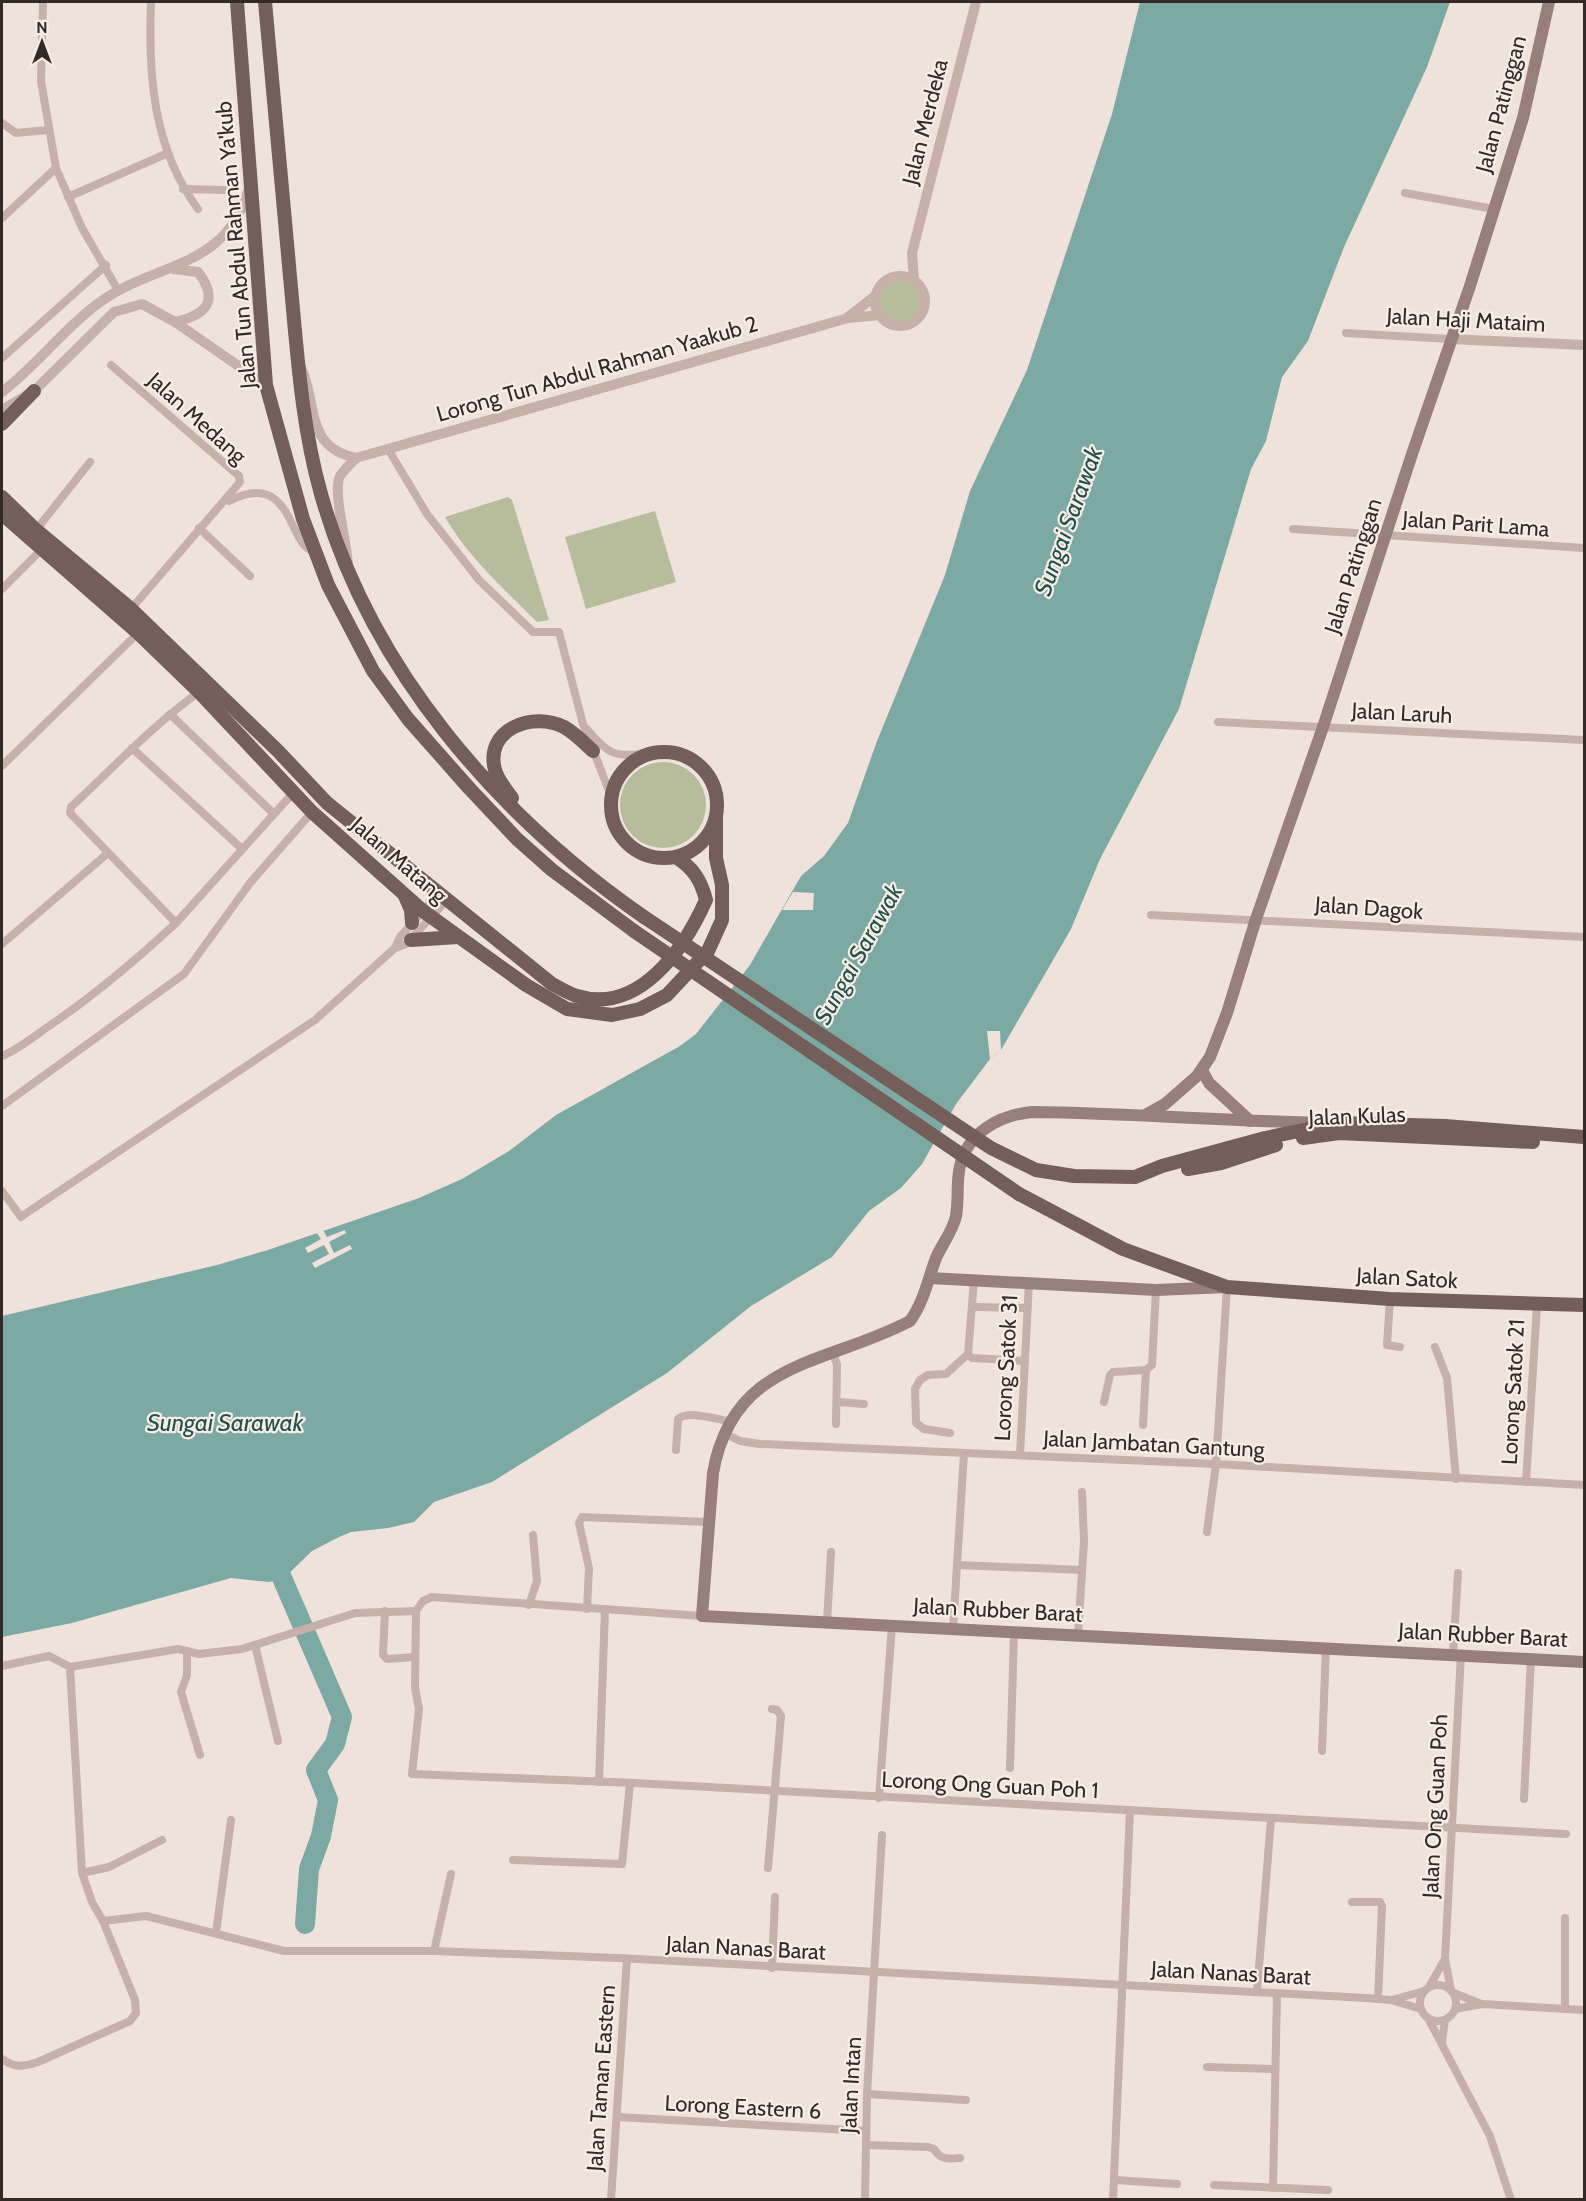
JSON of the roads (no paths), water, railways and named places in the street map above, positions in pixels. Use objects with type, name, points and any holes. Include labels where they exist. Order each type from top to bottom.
[{"type":"main road","name":"Jalan Tun Abdul Rahman Ya'kub","points":[[237,2],[266,385],[314,551],[328,585],[373,671],[408,719],[517,839],[552,870],[634,931],[1019,1194]]},
{"type":"main road","points":[[265,2],[297,359],[306,426],[321,494],[348,567],[382,636],[418,698],[457,748],[506,802],[533,827]]},
{"type":"main road","name":"Jalan Patinggan","points":[[1147,1113],[1165,1104],[1202,1070],[1227,1013],[1256,919],[1323,727],[1494,209],[1522,118],[1549,2]]},
{"type":"main road","points":[[2,424],[34,391]]},
{"type":"main road","name":"Jalan Matang","points":[[2,497],[36,530],[131,609],[278,751],[327,803],[442,898],[552,984],[577,996],[617,998],[634,991],[658,972],[694,928],[706,900],[695,874],[689,866],[676,857]]},
{"type":"main road","name":"Jalan Matang","points":[[2,514],[138,633],[199,692],[312,812],[404,894],[458,937],[526,985],[567,1009],[593,1014],[626,1014],[652,1003],[679,984],[708,951],[722,920],[722,885],[716,858],[716,818]]},
{"type":"main road","points":[[533,827],[502,785],[495,769],[497,742],[508,729],[534,720],[564,726],[592,752]]},
{"type":"main road","points":[[670,752],[690,758],[698,764],[714,787],[716,818],[701,842],[676,857],[654,857],[626,843],[616,827],[611,796],[624,768],[647,754],[670,752]]},
{"type":"main road","name":"Jalan Kulas","points":[[533,827],[591,880],[644,917],[991,1148],[1036,1170],[1074,1176],[1135,1177],[1221,1163],[1269,1146],[1311,1136],[1339,1133],[1584,1145]]},
{"type":"main road","points":[[404,894],[411,910],[412,922]]},
{"type":"main road","points":[[411,940],[458,937]]},
{"type":"main road","points":[[1202,1070],[1209,1083],[1251,1122]]},
{"type":"main road","name":"Jalan Kulas","points":[[727,1427],[742,1404],[762,1385],[787,1371],[910,1321],[917,1312],[956,1216],[960,1164],[968,1146],[983,1130],[1013,1114],[1032,1112],[1147,1113],[1251,1122],[1445,1126],[1584,1137]]},
{"type":"main road","name":"Jalan Kulas","points":[[1135,1177],[1162,1166],[1265,1138],[1338,1123]]},
{"type":"main road","name":"Jalan Satok","points":[[1019,1194],[1123,1249],[1227,1287]]},
{"type":"main road","name":"Jalan Satok","points":[[930,1278],[1156,1290],[1227,1287],[1390,1299],[1584,1305]]},
{"type":"main road","points":[[702,1616],[708,1522],[716,1454],[727,1427]]},
{"type":"main road","name":"Jalan Rubber Barat","points":[[702,1616],[1584,1662]]},
{"type":"street","points":[[43,2],[42,81],[48,130],[56,168],[82,228],[106,265],[118,290]]},
{"type":"street","points":[[151,2],[149,42],[153,99],[168,153],[183,189],[198,209]]},
{"type":"street","name":"Jalan Merdeka","points":[[912,253],[976,2]]},
{"type":"street","points":[[2,123],[16,133],[48,130]]},
{"type":"street","points":[[68,197],[168,153]]},
{"type":"street","points":[[2,218],[56,168]]},
{"type":"street","points":[[2,392],[24,375],[78,320],[118,290],[203,253],[227,233],[243,210],[251,182]]},
{"type":"street","points":[[183,189],[226,190]]},
{"type":"street","points":[[1405,193],[1494,209]]},
{"type":"street","points":[[897,276],[912,253]]},
{"type":"street","points":[[875,296],[880,315],[894,325],[909,324],[922,314],[926,298],[914,279],[912,253]]},
{"type":"street","points":[[2,358],[106,265]]},
{"type":"street","points":[[170,269],[198,272],[207,284],[209,293],[209,304],[204,310],[175,322]]},
{"type":"street","points":[[848,318],[875,296],[883,282],[897,276],[914,279]]},
{"type":"street","points":[[2,410],[34,391],[114,312],[142,304],[175,322],[266,385]]},
{"type":"street","points":[[848,318],[880,315]]},
{"type":"street","name":"Lorong Tun Abdul Rahman Yaakub 2","points":[[356,458],[848,318]]},
{"type":"street","name":"Jalan Haji Mataim","points":[[1346,333],[1584,345]]},
{"type":"street","points":[[297,359],[307,381],[317,430],[324,443],[339,454],[356,458],[340,476],[336,490],[348,548],[348,567]]},
{"type":"street","name":"Jalan Medang","points":[[111,365],[238,476],[240,486],[220,505],[131,609]]},
{"type":"street","points":[[388,449],[427,514],[479,580],[533,632],[559,632],[592,752],[611,796]]},
{"type":"street","points":[[36,530],[90,462]]},
{"type":"street","points":[[220,505],[237,496],[252,494],[273,498],[284,508],[306,548],[314,551]]},
{"type":"street","points":[[200,528],[250,576]]},
{"type":"street","name":"Jalan Parit Lama","points":[[1293,529],[1584,549]]},
{"type":"street","points":[[2,589],[41,550]]},
{"type":"street","points":[[2,766],[138,633]]},
{"type":"street","points":[[176,922],[70,813],[71,807],[132,748],[199,692]]},
{"type":"street","points":[[170,714],[273,813]]},
{"type":"street","name":"Jalan Laruh","points":[[1218,722],[1584,740]]},
{"type":"street","points":[[584,724],[600,746],[611,753],[622,756],[647,754]]},
{"type":"street","points":[[132,748],[241,848]]},
{"type":"street","points":[[2,1056],[14,1051],[68,1014],[124,970],[176,922],[293,793]]},
{"type":"street","points":[[2,1106],[184,974],[250,883],[312,812]]},
{"type":"street","points":[[2,944],[108,853]]},
{"type":"street","points":[[2,1191],[21,1216],[25,1214],[315,1020],[395,948],[411,940],[442,898]]},
{"type":"street","points":[[395,948],[400,937],[412,922],[428,914]]},
{"type":"street","name":"Jalan Dagok","points":[[1151,915],[1584,937]]},
{"type":"street","points":[[950,1432],[924,1429],[916,1423],[915,1389],[920,1380],[928,1376],[945,1374],[968,1353],[974,1307],[974,1280]]},
{"type":"street","name":"Lorong Satok 31","points":[[1020,1455],[1029,1282]]},
{"type":"street","points":[[1207,1532],[1216,1464],[1227,1287]]},
{"type":"street","points":[[1104,1402],[1110,1375],[1113,1372],[1146,1370],[1152,1365],[1156,1290]]},
{"type":"street","points":[[1390,1299],[1387,1345],[1400,1347]]},
{"type":"street","name":"Lorong Satok 21","points":[[1526,1482],[1537,1305]]},
{"type":"street","points":[[974,1307],[1027,1308]]},
{"type":"street","points":[[1435,1347],[1447,1378],[1456,1479]]},
{"type":"street","points":[[833,1353],[837,1365],[836,1424]]},
{"type":"street","points":[[968,1353],[972,1358],[1024,1361]]},
{"type":"street","points":[[1143,1425],[1146,1370]]},
{"type":"street","points":[[838,1402],[864,1404]]},
{"type":"street","name":"Jalan Jambatan Gantung","points":[[676,1450],[678,1419],[681,1416],[727,1427],[740,1441],[760,1444],[1216,1464],[1584,1485]]},
{"type":"street","points":[[953,1629],[964,1453]]},
{"type":"street","points":[[1078,1634],[1083,1570],[1082,1492]]},
{"type":"street","points":[[587,1609],[589,1568],[579,1523],[582,1517],[708,1522]]},
{"type":"street","points":[[529,1605],[537,1581],[533,1535]]},
{"type":"street","points":[[827,1622],[831,1552]]},
{"type":"street","points":[[957,1565],[1083,1570]]},
{"type":"street","name":"Jalan Ong Guan Poh","points":[[1453,1991],[1445,1959],[1452,1829],[1458,1573]]},
{"type":"street","name":"Jalan Rubber Barat","points":[[416,1611],[423,1601],[432,1597],[702,1616]]},
{"type":"street","points":[[599,1782],[605,1609]]},
{"type":"street","points":[[2,1666],[48,1656],[70,1667],[178,1649],[199,1654],[242,1649],[354,1613],[385,1611],[416,1611],[415,1658],[387,1659],[383,1655],[385,1611]]},
{"type":"street","points":[[879,1798],[892,1626]]},
{"type":"street","points":[[1010,1768],[1014,1633]]},
{"type":"street","points":[[255,1645],[279,1742]]},
{"type":"street","points":[[1322,1750],[1326,1647]]},
{"type":"street","points":[[187,1651],[187,1675],[181,1692],[200,1755]]},
{"type":"street","name":"Lorong Ong Guan Poh 1","points":[[415,1658],[419,1709],[412,1774],[630,1783],[775,1793],[1566,1834]]},
{"type":"street","points":[[1524,1799],[1531,1659]]},
{"type":"street","points":[[2,2059],[12,2066],[23,2067],[130,2021],[136,2013],[135,2000],[103,1921],[92,1902],[82,1873],[70,1667]]},
{"type":"street","points":[[768,1868],[781,1716],[777,1710],[772,1709]]},
{"type":"street","points":[[513,1860],[622,1864],[630,1783]]},
{"type":"street","points":[[1113,2199],[1130,1810]]},
{"type":"street","points":[[1257,1992],[1271,1819]]},
{"type":"street","points":[[216,1933],[231,1820]]},
{"type":"street","name":"Jalan Intan","points":[[865,2199],[867,2094],[882,1835]]},
{"type":"street","points":[[82,1873],[109,1867],[162,1840]]},
{"type":"street","points":[[434,1951],[451,1874]]},
{"type":"street","points":[[772,1968],[775,1897]]},
{"type":"street","points":[[1352,1902],[1380,1902],[1382,1906],[1378,2000]]},
{"type":"street","name":"Jalan Nanas Barat","points":[[103,1921],[146,1916],[284,1951],[434,1951],[627,1959],[1257,1992],[1391,2001],[1420,2009]]},
{"type":"street","points":[[1565,1918],[1565,2009]]},
{"type":"street","name":"Jalan Taman Eastern","points":[[611,2199],[627,1959]]},
{"type":"street","name":"Jalan Ong Guan Poh","points":[[1426,1989],[1445,1959]]},
{"type":"street","points":[[1482,2004],[1442,1985],[1426,1989],[1420,2009],[1428,2018],[1434,2033],[1442,2041],[1495,2146],[1511,2199]]},
{"type":"street","name":"Jalan Nanas Barat","points":[[1391,2001],[1426,1989]]},
{"type":"street","points":[[1453,1991],[1455,2009]]},
{"type":"street","points":[[1273,2188],[1277,1994]]},
{"type":"street","points":[[1442,2041],[1445,2020],[1455,2009],[1482,2004],[1584,2010]]},
{"type":"street","points":[[1428,2018],[1445,2020]]},
{"type":"street","points":[[1207,2067],[1274,2069]]},
{"type":"street","points":[[867,2094],[966,2100]]},
{"type":"street","name":"Lorong Eastern 6","points":[[618,2117],[866,2131]]},
{"type":"street","points":[[866,2145],[928,2147],[934,2149],[939,2157],[960,2158]]},
{"type":"street","points":[[1114,2180],[1177,2184]]},
{"type":"street","points":[[1214,2185],[1328,2190]]},
{"type":"water","name":"Sungai Sarawak","points":[[1140,2],[1450,2],[1427,67],[1344,247],[1308,341],[1282,377],[1266,441],[1251,469],[1179,709],[1100,859],[1071,929],[1001,1050],[990,1059],[956,1104],[922,1164],[901,1188],[869,1211],[832,1257],[751,1306],[667,1373],[492,1482],[434,1502],[414,1522],[388,1528],[351,1532],[339,1537],[312,1551],[283,1579],[269,1582],[231,1578],[72,1623],[2,1637],[2,1316],[217,1265],[268,1250],[419,1198],[462,1179],[509,1151],[556,1115],[680,1046],[696,1034],[750,965],[801,876],[824,856],[848,823],[877,741],[945,575],[970,491],[1027,370],[1112,114]]},
{"type":"waterway","points":[[273,1557],[342,1717],[335,1744],[316,1770],[328,1800],[321,1836],[309,1869],[305,1924]]}]
